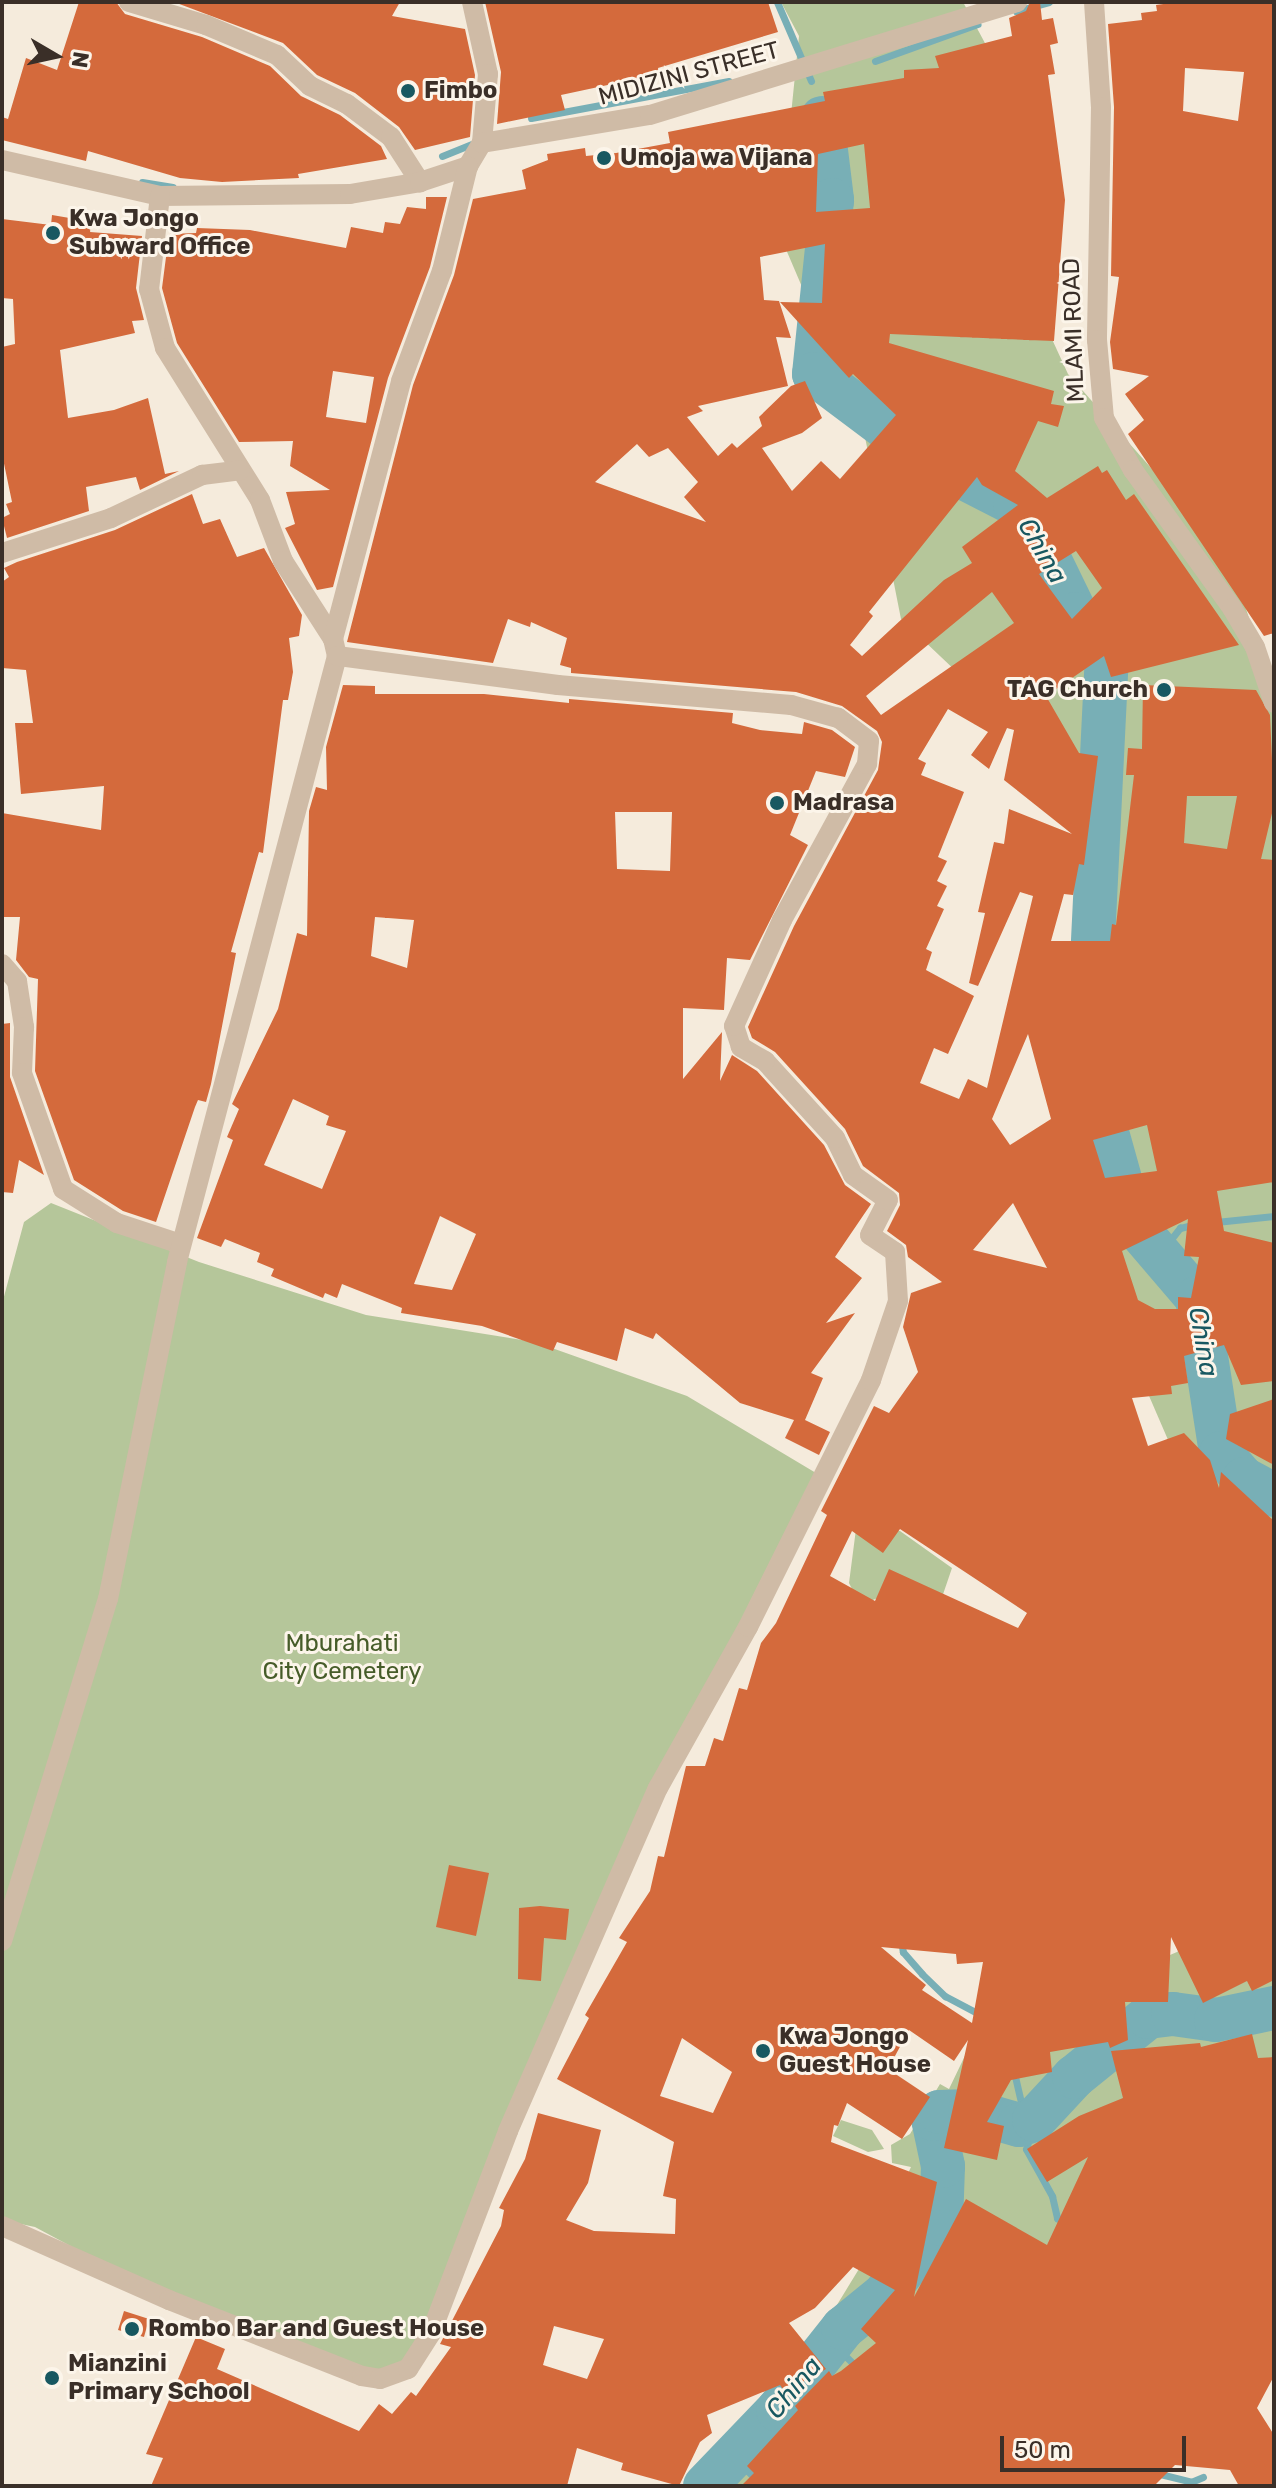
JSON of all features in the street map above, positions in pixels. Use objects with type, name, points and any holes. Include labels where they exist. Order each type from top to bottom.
[{"type":"street","points":[[129,2],[206,25],[277,55],[310,86],[347,104],[391,137],[420,182]]},
{"type":"street","points":[[2,1941],[108,1599],[181,1244],[401,381],[442,271],[468,166],[482,143],[488,74],[472,2]]},
{"type":"street","name":"MIDIZINI STREET","points":[[482,143],[650,115],[1017,2]]},
{"type":"street","name":"MLAMI ROAD","points":[[1094,2],[1101,121],[1097,340],[1104,418],[1125,458],[1232,608],[1255,647],[1274,703]]},
{"type":"street","points":[[2,160],[160,196],[293,198],[420,182],[468,166]]},
{"type":"street","points":[[2,2226],[169,2300],[362,2376],[380,2379],[408,2369],[431,2333],[508,2131],[652,1802],[748,1627],[871,1380],[898,1301],[895,1252],[870,1235],[888,1200],[853,1175],[835,1138],[765,1061],[741,1047],[734,1026],[782,920],[867,764],[869,741],[847,722],[791,705],[527,682],[335,647],[283,561],[260,500],[165,348],[149,289],[160,196]]},
{"type":"street","points":[[2,553],[125,512],[202,475],[240,470]]},
{"type":"street","points":[[2,964],[17,981],[24,1027],[22,1073],[63,1189],[117,1223],[181,1244]]},
{"type":"green space","points":[[781,2],[963,2],[994,60],[1017,263],[1068,374],[1228,555],[1262,657],[1274,710],[1274,1685],[1124,1338],[1104,1233],[1093,871],[1020,732],[901,619],[864,432],[779,233],[799,36]]},
{"type":"green space","name":"Mburahati City Cemetery","points":[[51,1203],[199,1262],[366,1315],[535,1342],[687,1396],[821,1476],[683,1742],[426,2349],[381,2375],[156,2292],[35,2227],[2,2220],[2,1304],[24,1222]]},
{"type":"green space","points":[[856,1529],[900,1531],[952,1568],[938,1609],[883,1596],[860,1605],[849,1583]]},
{"type":"green space","points":[[1274,1864],[1274,2205],[998,2486],[689,2486],[758,2434],[873,2246],[911,2167],[892,2163],[891,2145],[910,2134],[940,2084],[949,2089],[973,2039],[1177,1952]]},
{"type":"green space","points":[[841,2120],[872,2130],[884,2149],[868,2152],[833,2136]]},
{"type":"building","points":[[79,2],[116,2],[125,14],[202,37],[270,66],[301,96],[340,115],[381,146],[387,159],[298,174],[299,178],[222,182],[180,178],[88,151],[86,161],[2,140],[2,117],[8,119],[26,58],[57,70]]},
{"type":"building","points":[[174,2],[400,2],[392,16],[465,29],[475,75],[470,137],[415,150],[399,127],[355,93],[317,75],[283,43]]},
{"type":"building","points":[[485,2],[768,2],[778,32],[658,68],[659,74],[561,95],[565,110],[497,124],[501,72]]},
{"type":"building","points":[[1030,2],[1040,2],[1042,20],[1053,18],[1058,43],[1050,45],[1055,74],[1048,75],[1065,200],[1054,341],[890,334],[889,343],[1054,391],[1051,404],[1064,406],[1058,427],[1038,421],[1015,471],[1047,498],[1098,466],[1102,473],[1107,470],[1126,500],[1134,494],[1239,645],[1111,677],[1104,656],[1046,696],[1079,753],[1098,756],[1084,865],[1079,864],[1073,895],[1064,894],[1051,941],[1110,941],[1112,924],[1116,925],[1134,775],[1126,775],[1128,748],[1142,749],[1143,685],[1256,690],[1270,715],[1274,805],[1261,859],[1274,860],[1274,1182],[1217,1191],[1224,1231],[1274,1243],[1274,1381],[1241,1385],[1224,1345],[1184,1356],[1188,1383],[1171,1386],[1172,1394],[1132,1398],[1148,1446],[1184,1433],[1210,1460],[1219,1488],[1221,1472],[1274,1521],[1274,1980],[1252,1991],[1247,1981],[1203,2003],[1171,1937],[1168,2002],[1125,2002],[1128,2040],[1110,2048],[1108,2042],[1050,2052],[1052,2072],[1011,2080],[987,2122],[1004,2126],[997,2160],[944,2148],[968,2040],[954,2061],[909,2030],[888,2069],[930,2097],[902,2139],[847,2103],[838,2126],[834,2125],[831,2142],[937,2182],[914,2297],[966,2199],[1047,2245],[1088,2157],[1047,2182],[1027,2149],[1079,2116],[1123,2098],[1111,2051],[1200,2043],[1201,2047],[1252,2034],[1258,2058],[1274,2057],[1274,2376],[1257,2408],[1274,2435],[1274,2486],[1239,2486],[1230,2470],[1175,2465],[1154,2486],[741,2486],[754,2473],[747,2466],[798,2410],[795,2406],[829,2371],[832,2376],[841,2371],[876,2343],[861,2329],[895,2290],[853,2267],[815,2308],[789,2323],[826,2369],[785,2392],[780,2385],[707,2415],[712,2433],[700,2442],[679,2486],[621,2470],[623,2463],[577,2448],[567,2486],[151,2486],[163,2458],[146,2454],[196,2337],[225,2349],[217,2369],[359,2431],[379,2404],[392,2414],[411,2392],[416,2396],[451,2347],[440,2344],[501,2226],[504,2210],[499,2208],[525,2159],[538,2113],[601,2130],[588,2183],[566,2220],[594,2231],[675,2234],[676,2199],[663,2196],[674,2142],[557,2079],[589,2018],[585,2015],[627,1942],[619,1938],[650,1891],[658,1856],[664,1857],[686,1766],[705,1766],[714,1738],[723,1741],[739,1688],[747,1690],[761,1643],[776,1623],[827,1515],[821,1511],[874,1406],[889,1413],[918,1372],[903,1327],[911,1293],[942,1282],[908,1257],[906,1245],[887,1231],[900,1205],[899,1193],[863,1166],[845,1129],[775,1052],[752,1038],[748,1027],[794,926],[878,770],[882,742],[877,731],[842,706],[796,692],[571,673],[571,668],[560,665],[567,638],[531,622],[530,627],[508,619],[493,663],[347,642],[413,385],[454,275],[473,199],[526,189],[522,170],[548,160],[547,154],[585,148],[586,156],[670,143],[668,132],[825,101],[823,92],[904,78],[904,70],[939,68],[935,56],[1012,36],[1009,18],[1026,11]],"holes":[[[864,144],[870,208],[816,212],[818,154]],[[825,244],[822,303],[780,302],[849,378],[853,374],[896,415],[840,479],[821,461],[792,491],[762,448],[802,433],[822,418],[805,381],[791,386],[759,417],[762,426],[737,448],[732,443],[718,456],[687,417],[703,411],[698,406],[788,386],[776,337],[791,338],[779,301],[764,300],[760,257]],[[637,444],[649,457],[668,448],[698,482],[684,497],[706,522],[595,482]],[[977,477],[982,485],[1018,505],[962,547],[972,563],[944,580],[862,656],[850,645],[873,616],[869,612]],[[1076,551],[1102,588],[1072,619],[1039,574]],[[992,592],[1014,623],[881,715],[866,696]],[[948,709],[988,732],[971,755],[989,769],[1007,728],[1014,730],[1004,780],[1072,834],[1009,809],[1004,844],[994,842],[978,912],[985,913],[969,983],[978,986],[1020,892],[1033,896],[987,1088],[968,1079],[959,1099],[920,1083],[934,1048],[948,1054],[974,996],[926,970],[932,952],[926,949],[944,909],[937,906],[947,886],[937,881],[947,861],[938,857],[964,792],[921,775],[926,763],[918,759]],[[1187,796],[1237,796],[1227,849],[1184,843]],[[1028,1034],[1051,1119],[1010,1145],[992,1119]],[[1147,1125],[1157,1171],[1105,1178],[1093,1140]],[[1013,1203],[1047,1268],[973,1250]],[[1188,1219],[1184,1256],[1199,1257],[1191,1298],[1178,1297],[1178,1309],[1155,1309],[1138,1300],[1122,1251]],[[900,1529],[1027,1613],[1018,1628],[889,1569],[875,1601],[830,1576],[852,1531],[883,1553]],[[881,1947],[956,1954],[957,1964],[983,1962],[972,2023],[922,1990],[926,1985]],[[682,2038],[732,2072],[713,2113],[660,2096]],[[554,2326],[604,2339],[587,2379],[543,2365]]]},
{"type":"building","points":[[1178,2],[1274,2],[1274,633],[1264,636],[1128,434],[1144,420],[1125,394],[1149,376],[1113,369],[1110,342],[1119,277],[1111,276],[1114,107],[1108,24],[1142,20],[1141,13],[1157,11],[1156,5]],"holes":[[[1185,68],[1244,72],[1238,121],[1183,111]]]},
{"type":"building","points":[[426,197],[447,197],[430,267],[388,378],[333,587],[317,590],[285,528],[295,524],[286,492],[330,490],[290,466],[293,441],[239,442],[177,343],[162,288],[169,234],[196,233],[197,228],[250,230],[346,248],[351,227],[383,233],[385,222],[400,224],[407,207],[426,209]],"holes":[[[333,371],[374,377],[366,423],[326,417]]]},
{"type":"building","points":[[52,215],[93,222],[90,232],[142,236],[136,288],[144,320],[132,321],[135,333],[60,350],[68,418],[114,410],[148,398],[165,474],[179,471],[140,490],[136,477],[86,487],[89,511],[7,538],[2,518],[10,514],[6,504],[12,502],[2,454],[2,347],[15,344],[13,299],[2,298],[2,219],[51,225]]},
{"type":"building","points":[[192,494],[203,524],[220,519],[237,557],[264,548],[302,615],[299,636],[289,638],[293,672],[288,700],[283,700],[263,853],[259,852],[231,952],[236,953],[211,1084],[206,1102],[198,1100],[195,1107],[156,1222],[123,1211],[74,1180],[35,1071],[38,979],[29,977],[16,960],[20,917],[2,917],[2,813],[101,830],[104,786],[21,794],[15,723],[33,723],[26,670],[2,668],[2,582],[9,577],[4,568],[115,530]]},
{"type":"building","points":[[343,685],[375,686],[375,694],[484,694],[569,703],[569,699],[733,713],[732,723],[760,730],[802,734],[804,722],[832,730],[855,747],[845,777],[816,771],[790,835],[808,845],[750,960],[727,958],[724,1010],[683,1008],[683,1079],[722,1032],[720,1081],[732,1055],[757,1071],[824,1145],[845,1185],[871,1204],[835,1257],[862,1278],[826,1323],[855,1313],[811,1373],[823,1378],[805,1420],[830,1432],[819,1455],[785,1438],[794,1420],[740,1403],[656,1333],[653,1339],[625,1328],[617,1361],[557,1342],[553,1351],[482,1326],[401,1313],[402,1308],[342,1284],[337,1298],[325,1293],[323,1298],[271,1276],[274,1269],[257,1262],[260,1253],[225,1239],[221,1247],[197,1238],[233,1140],[227,1137],[239,1109],[232,1104],[278,1009],[297,933],[307,936],[309,811],[316,787],[327,790],[326,747]],"holes":[[[615,812],[672,812],[670,871],[617,869]],[[375,917],[414,920],[407,968],[371,956]],[[293,1099],[329,1116],[326,1125],[346,1131],[322,1189],[264,1165]],[[440,1216],[476,1234],[452,1290],[414,1284]]]},
{"type":"building","points":[[10,1023],[10,1077],[44,1175],[19,1160],[13,1193],[2,1192],[2,1024]]},
{"type":"building","points":[[1274,1399],[1274,1465],[1226,1439],[1230,1414]]},
{"type":"building","points":[[449,1865],[489,1873],[476,1936],[436,1927]]},
{"type":"building","points":[[540,1906],[569,1909],[566,1940],[544,1938],[541,1981],[518,1979],[519,1908]]},
{"type":"building","points":[[124,2311],[149,2319],[144,2337],[118,2330]]},
{"type":"waterway","name":"China","points":[[777,2],[811,81]]},
{"type":"waterway","points":[[1016,11],[1049,2]]},
{"type":"waterway","points":[[875,61],[978,24]]},
{"type":"waterway","points":[[531,118],[729,81]]},
{"type":"waterway","name":"China","points":[[822,118],[832,200],[814,374],[929,460],[1015,504],[1042,544],[1076,614],[1107,654],[1090,1000]]},
{"type":"waterway","points":[[442,156],[477,142]]},
{"type":"waterway","points":[[142,182],[173,187]]},
{"type":"waterway","name":"China","points":[[1096,1093],[1132,1222],[1197,1298],[1221,1453],[1244,1479],[1274,1495]]},
{"type":"waterway","points":[[1216,1222],[1274,1216]]},
{"type":"waterway","points":[[1161,1252],[1180,1228],[1196,1224]]},
{"type":"waterway","points":[[901,1940],[903,1952],[945,1996],[983,2016]]},
{"type":"waterway","name":"China","points":[[887,2291],[941,2224],[943,2166],[933,2119],[939,2112],[970,2111],[1019,2125],[1034,2120],[1074,2077],[1148,2017],[1173,2014],[1216,2020],[1274,2008]]},
{"type":"waterway","points":[[1014,2072],[1021,2102],[1019,2125]]},
{"type":"waterway","points":[[1034,2120],[1026,2149],[1052,2196],[1057,2218],[1068,2223]]},
{"type":"waterway","points":[[933,2239],[949,2248]]},
{"type":"waterway","name":"China","points":[[705,2486],[778,2410],[843,2328],[886,2293]]},
{"type":"waterway","points":[[834,2345],[858,2368]]},
{"type":"waterway","points":[[730,2454],[763,2486]]},
{"type":"waterway","points":[[1156,2473],[1191,2482],[1203,2477]]},
{"type":"place","name":"Fimbo","points":[[408,91]]},
{"type":"place","name":"Umoja wa Vijana","points":[[604,158]]},
{"type":"place","name":"Kwa Jongo Subward Office","points":[[53,233]]},
{"type":"place","name":"TAG Church","points":[[1164,690]]},
{"type":"place","name":"Madrasa","points":[[777,803]]},
{"type":"place","name":"Kwa Jongo Guest House","points":[[763,2051]]},
{"type":"place","name":"Rombo Bar and Guest House","points":[[132,2329]]},
{"type":"place","name":"Mianzini Primary School","points":[[52,2378]]}]
